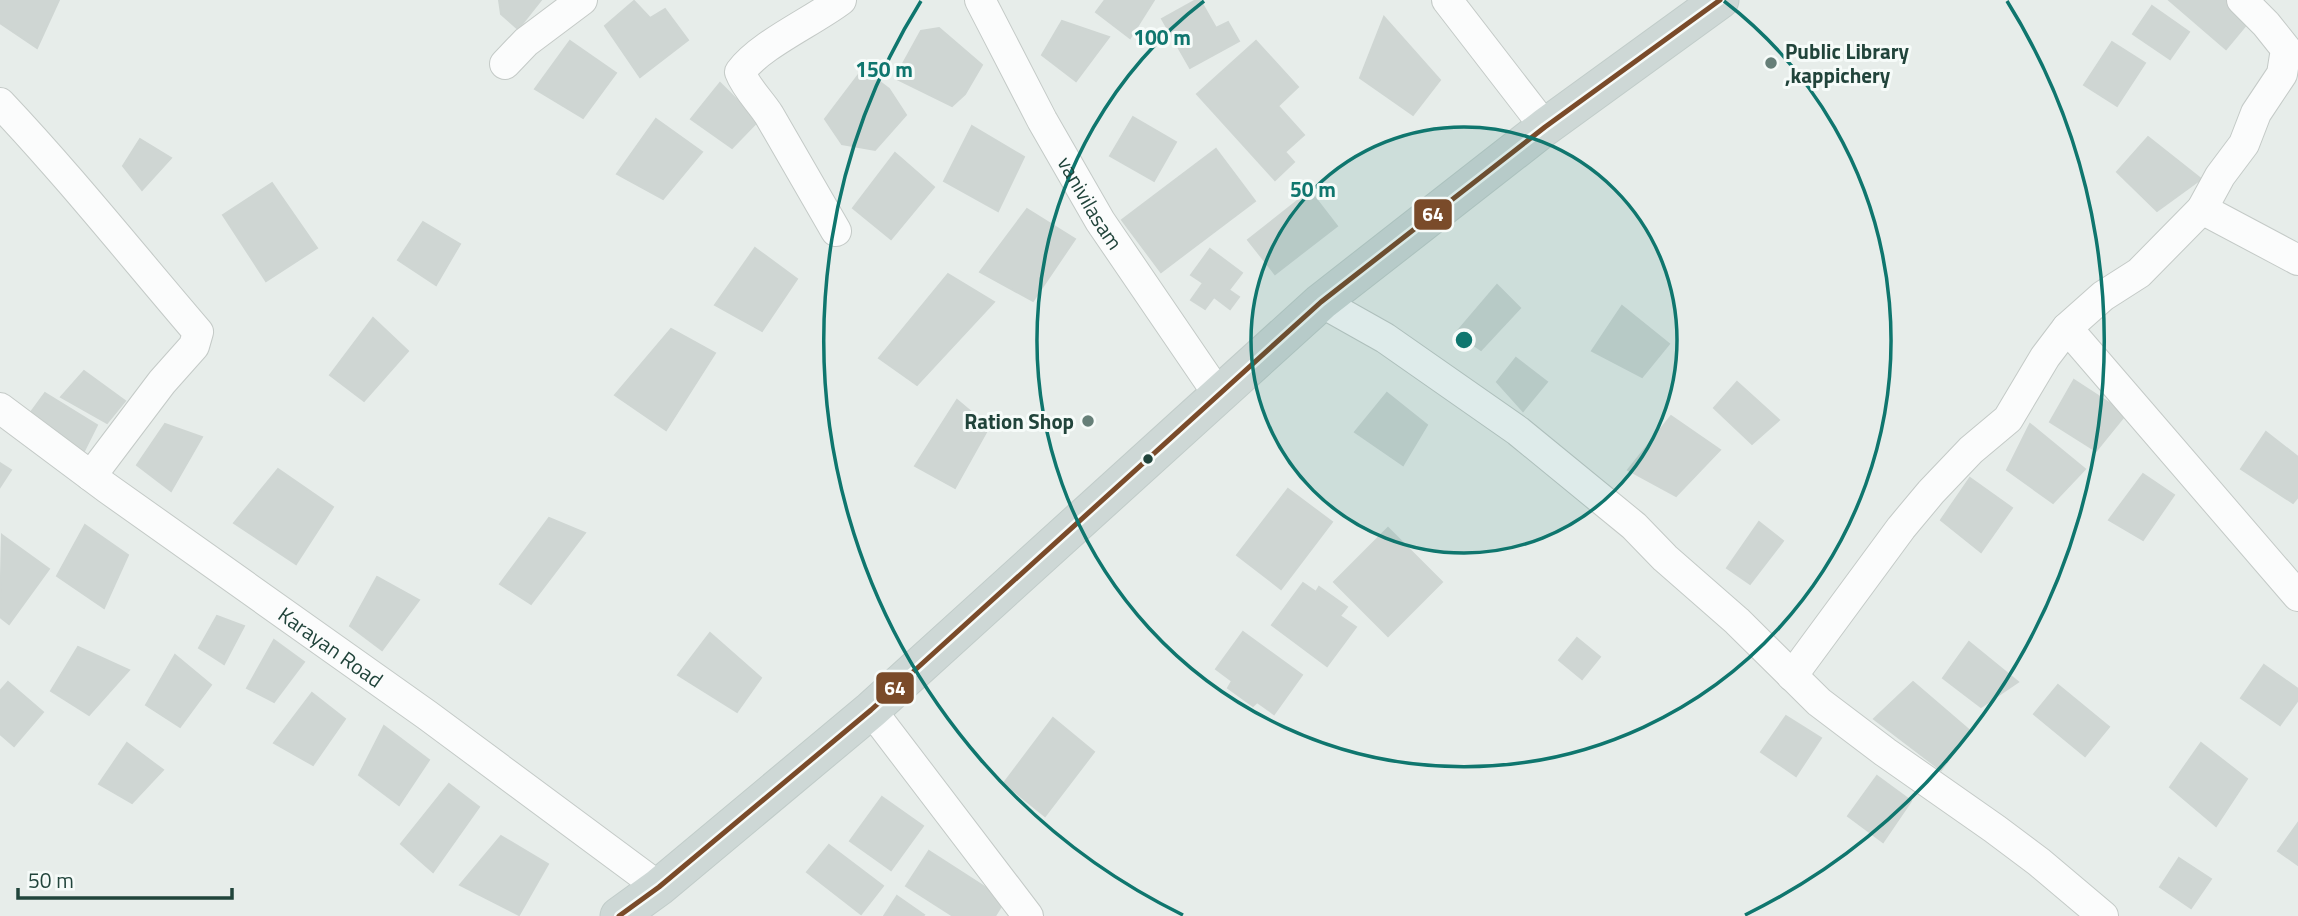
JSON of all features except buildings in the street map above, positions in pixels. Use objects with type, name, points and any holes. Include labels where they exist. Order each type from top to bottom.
[{"type":"main road","points":[[619,916],[659,887],[871,710],[1321,302],[1545,127],[1720,0]]},
{"type":"street","points":[[505,64],[526,43],[582,0]]},
{"type":"street","points":[[836,231],[769,115],[744,83],[740,72],[765,49],[841,0]]},
{"type":"street","name":"vanivilasam","points":[[980,0],[1042,121],[1100,221],[1219,394]]},
{"type":"street","points":[[1447,0],[1545,127]]},
{"type":"street","points":[[1792,676],[1866,574],[1931,492],[1971,450],[2008,419],[2045,357],[2067,328],[2104,296],[2139,273],[2202,209],[2220,176],[2244,144],[2256,113],[2282,74],[2286,49],[2242,0]]},
{"type":"street","points":[[0,103],[107,221],[146,273],[198,332],[194,346],[162,382],[91,476]]},
{"type":"street","points":[[2202,209],[2298,260]]},
{"type":"street","points":[[1321,302],[1385,338],[1518,431],[1634,526],[1665,558],[1737,621],[1819,702],[2039,862],[2103,916]]},
{"type":"street","points":[[2067,328],[2298,596]]},
{"type":"street","name":"Karayan Road","points":[[0,408],[91,476],[428,715],[659,887]]},
{"type":"street","points":[[871,710],[1028,916]]},
{"type":"transit line","name":"64","points":[[619,916],[659,887],[871,710],[1321,302],[1545,127],[1720,0]]},
{"type":"place","name":"Public Library ,kappichery","points":[[1771,63]]},
{"type":"place","name":"Ration Shop","points":[[1088,421]]}]
